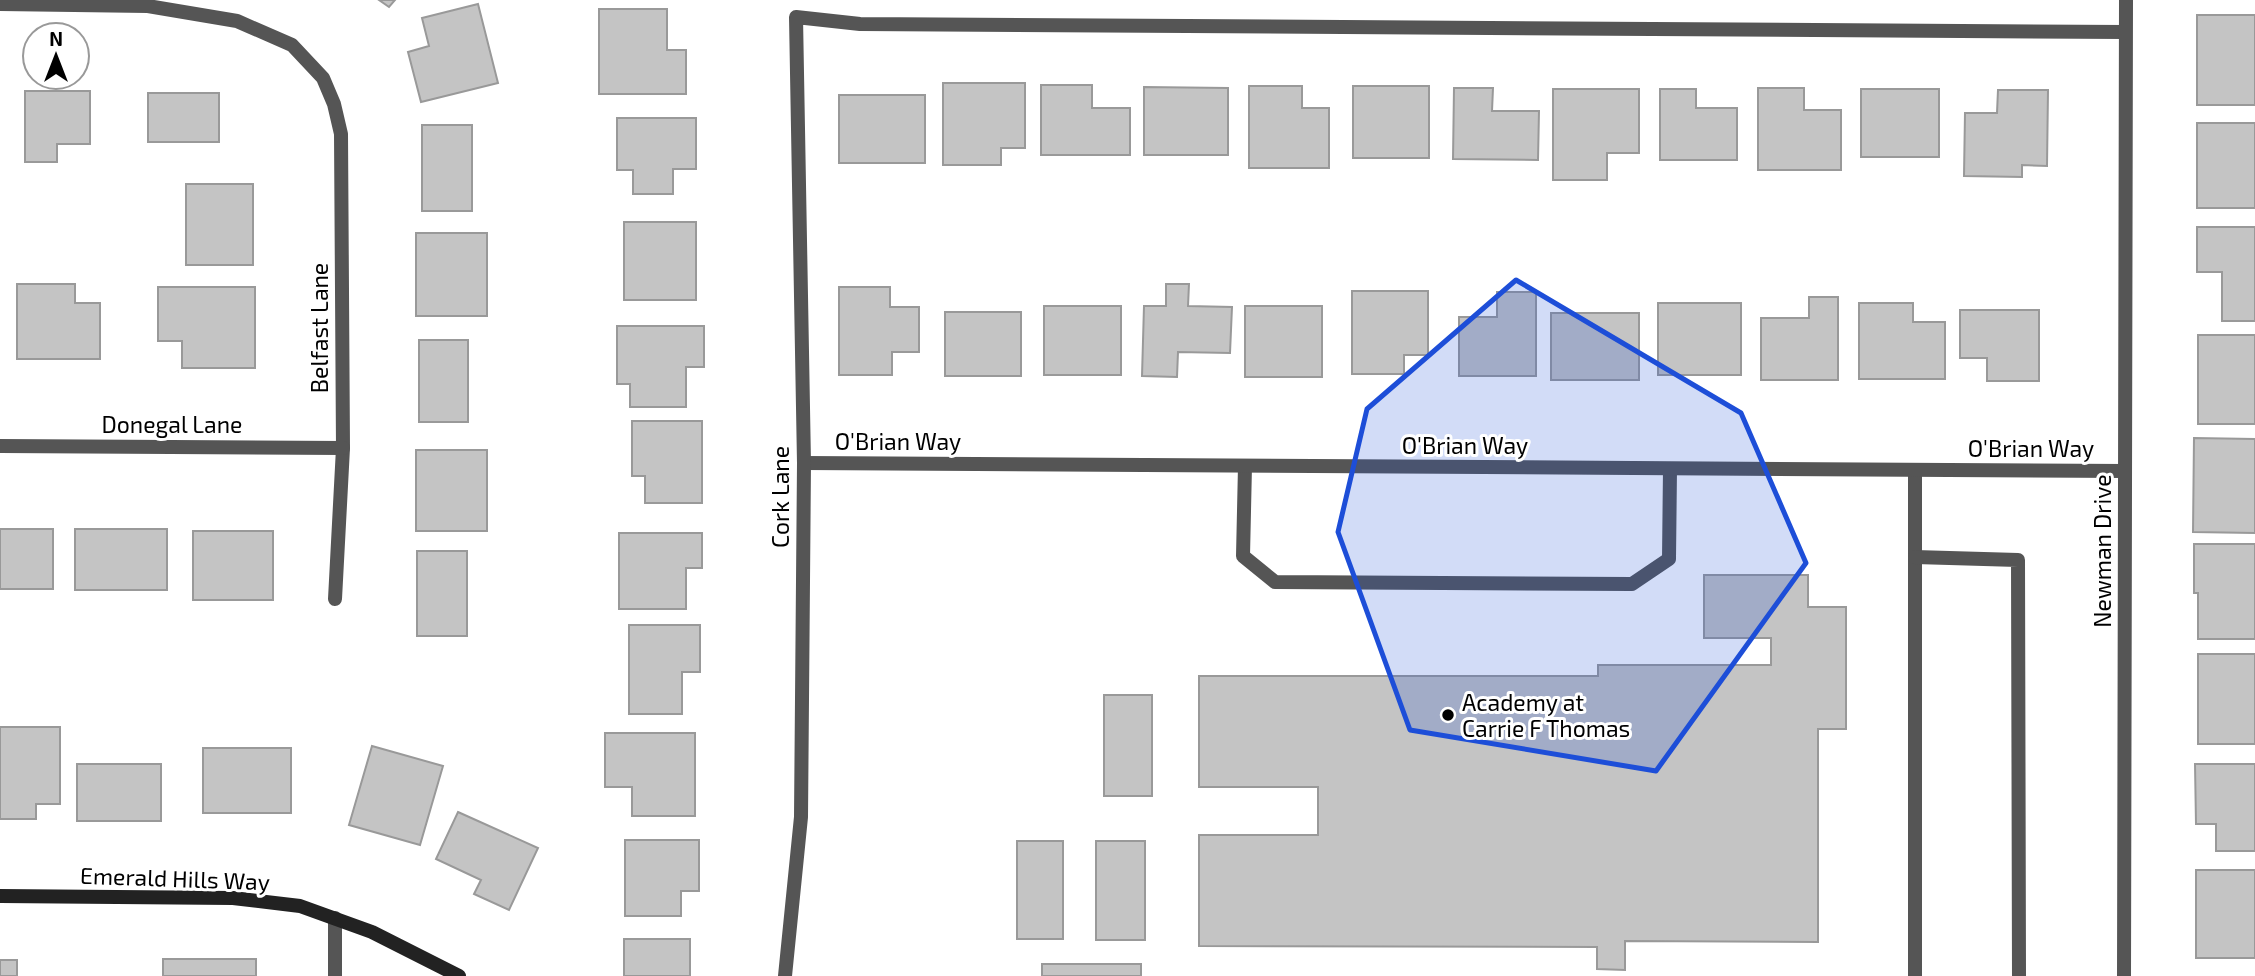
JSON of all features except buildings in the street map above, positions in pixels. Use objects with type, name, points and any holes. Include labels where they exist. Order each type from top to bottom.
[{"type":"street","name":"Newman Drive","points":[[2124,976],[2126,0]]},
{"type":"street","name":"Belfast Lane","points":[[0,4],[148,6],[237,21],[292,45],[323,78],[334,104],[341,134],[343,449],[335,599]]},
{"type":"street","name":"Cork Lane","points":[[785,976],[801,817],[804,463],[796,18],[860,24],[2125,32]]},
{"type":"street","name":"Donegal Lane","points":[[0,446],[343,449]]},
{"type":"street","name":"O'Brian Way","points":[[804,463],[2125,471]]},
{"type":"street","points":[[1245,466],[1242,556],[1275,582],[1289,583],[1632,584],[1669,559],[1670,469]]},
{"type":"street","points":[[1915,470],[1915,976]]},
{"type":"street","points":[[1915,557],[2018,560],[2019,976]]},
{"type":"street","name":"Emerald Hills Way","points":[[0,897],[233,898],[300,906],[372,932],[459,976]]},
{"type":"street","points":[[335,918],[335,976]]},
{"type":"highlighted area","points":[[1516,280],[1741,413],[1806,563],[1656,771],[1410,730],[1338,532],[1367,409]]},
{"type":"place","name":"Academy at Carrie F Thomas","points":[[1448,715]]}]
